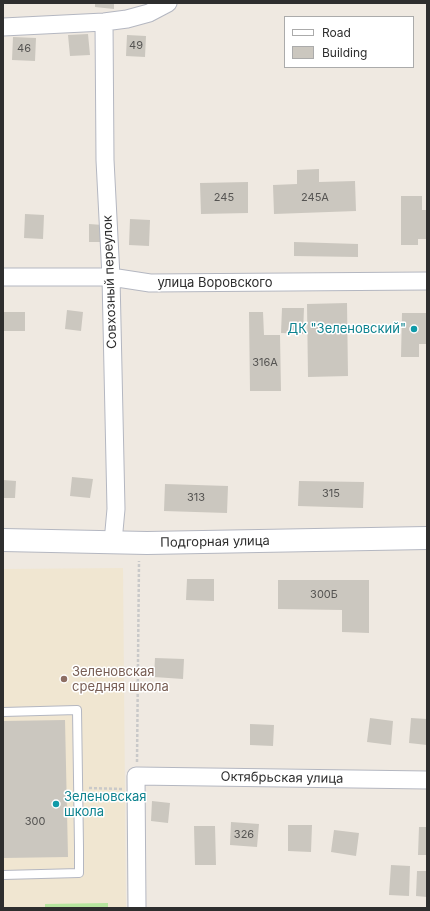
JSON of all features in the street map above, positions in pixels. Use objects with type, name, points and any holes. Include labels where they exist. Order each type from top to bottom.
[{"type":"street","points":[[3,26],[104,22],[127,19],[149,13],[168,3]]},
{"type":"street","name":"Совхозный переулок","points":[[104,22],[105,160],[111,277],[116,509],[112,542]]},
{"type":"street","name":"улица Воровского","points":[[3,277],[111,277],[150,283],[427,281]]},
{"type":"street","name":"Подгорная улица","points":[[3,540],[139,542],[427,538]]},
{"type":"street","name":"Октябрьская улица","points":[[137,782],[427,780]]},
{"type":"street","points":[[137,782],[137,908]]},
{"type":"lane","points":[[3,712],[77,710],[79,873],[3,875]]},
{"type":"path","points":[[78,788],[137,782],[139,542]]},
{"type":"shaded area","name":"Зеленовская средняя школа","points":[[123,568],[126,908],[3,908],[3,569]]},
{"type":"green space","points":[[108,903],[108,908],[45,908],[45,904]]},
{"type":"building","points":[[95,3],[114,3],[114,9],[95,7]]},
{"type":"building","points":[[88,34],[90,55],[70,56],[68,35]]},
{"type":"building","points":[[127,35],[146,36],[145,57],[126,56]]},
{"type":"building","points":[[13,37],[36,38],[35,61],[12,60]]},
{"type":"building","points":[[319,169],[319,182],[355,181],[356,211],[274,214],[273,185],[297,184],[297,170]]},
{"type":"building","points":[[248,182],[248,213],[201,214],[200,183]]},
{"type":"building","points":[[401,196],[422,196],[422,210],[427,210],[427,239],[418,239],[418,245],[401,245]]},
{"type":"building","points":[[25,214],[44,215],[43,239],[24,238]]},
{"type":"building","points":[[130,219],[150,220],[149,246],[129,245]]},
{"type":"building","points":[[89,224],[103,225],[102,242],[89,242]]},
{"type":"building","points":[[294,242],[358,244],[358,257],[294,256]]},
{"type":"building","points":[[347,303],[348,376],[308,377],[307,304]]},
{"type":"building","points":[[282,308],[304,308],[303,334],[281,333]]},
{"type":"building","points":[[67,310],[83,312],[81,331],[65,329]]},
{"type":"building","points":[[3,312],[25,312],[25,331],[3,331]]},
{"type":"building","points":[[249,312],[263,312],[264,335],[280,335],[281,391],[250,391]]},
{"type":"building","name":"ДК \"Зеленовский\"","points":[[402,313],[427,313],[427,344],[419,344],[419,357],[401,357]]},
{"type":"building","points":[[72,477],[93,479],[90,498],[70,496]]},
{"type":"building","points":[[3,480],[16,481],[15,498],[3,498]]},
{"type":"building","points":[[299,481],[364,482],[363,508],[298,506]]},
{"type":"building","points":[[165,484],[228,486],[227,513],[164,511]]},
{"type":"building","points":[[187,579],[214,579],[214,601],[186,600]]},
{"type":"building","points":[[278,580],[369,580],[369,633],[342,632],[342,610],[278,609]]},
{"type":"building","points":[[155,658],[184,659],[183,679],[154,677]]},
{"type":"building","points":[[370,718],[393,721],[391,745],[367,742]]},
{"type":"building","points":[[411,718],[427,719],[427,745],[409,743]]},
{"type":"building","name":"Зеленовская школа","points":[[65,720],[68,857],[3,858],[3,721]]},
{"type":"building","points":[[250,724],[274,725],[273,746],[250,745]]},
{"type":"building","points":[[152,801],[170,803],[168,823],[151,821]]},
{"type":"building","points":[[231,822],[259,824],[257,847],[230,845]]},
{"type":"building","points":[[288,825],[312,825],[311,852],[288,851]]},
{"type":"building","points":[[194,826],[215,826],[216,865],[195,865]]},
{"type":"building","points":[[419,827],[427,827],[427,855],[418,855]]},
{"type":"building","points":[[334,830],[359,833],[356,856],[331,852]]},
{"type":"building","points":[[391,865],[410,866],[409,896],[389,895]]},
{"type":"building","points":[[417,871],[427,871],[427,897],[416,896]]},
{"type":"place","name":"ДК \"Зеленовский\"","points":[[414,329]]},
{"type":"place","name":"Зеленовская средняя школа","points":[[64,679]]},
{"type":"place","name":"Зеленовская школа","points":[[56,804]]}]
